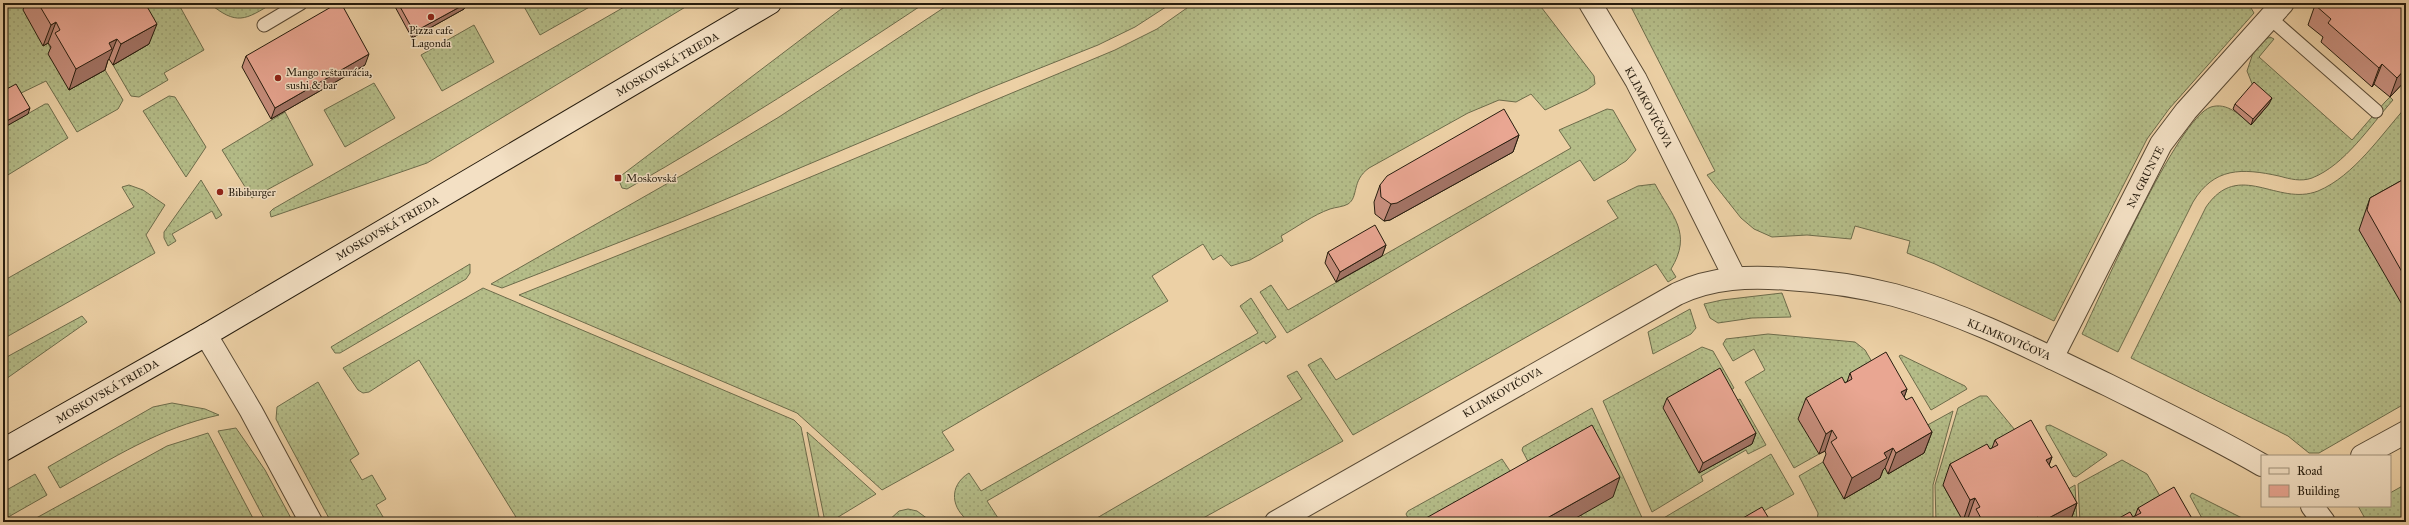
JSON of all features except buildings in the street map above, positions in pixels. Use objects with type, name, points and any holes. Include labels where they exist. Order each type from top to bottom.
[{"type":"street","name":"MOSKOVSKÁ TRIEDA","points":[[3,450],[206,334],[770,3]]},
{"type":"street","name":"KLIMKOVIČOVA","points":[[1590,3],[1636,80],[1735,278]]},
{"type":"street","name":"NA GRUNTE","points":[[2052,358],[2161,144],[2186,111],[2276,10]]},
{"type":"street","name":"KLIMKOVIČOVA","points":[[1276,522],[1677,294],[1689,288],[1735,278],[1800,280],[1894,295],[1936,309],[2052,358],[2158,409],[2261,464]]},
{"type":"street","points":[[206,334],[251,411],[310,522]]},
{"type":"street","points":[[2364,455],[2406,432]]},
{"type":"street","points":[[2313,507],[2324,522]]},
{"type":"lane","points":[[264,25],[301,3]]},
{"type":"lane","name":"NA GRUNTE","points":[[2276,10],[2376,111]]},
{"type":"green space","points":[[3,3],[35,3],[44,45],[48,43],[69,90],[105,70],[123,100],[118,109],[77,132],[46,81],[17,95],[3,96]]},
{"type":"green space","points":[[120,3],[178,3],[204,50],[164,73],[168,80],[139,97],[131,96],[113,65],[149,44]]},
{"type":"green space","points":[[209,3],[273,3],[248,17],[234,18]]},
{"type":"green space","points":[[522,3],[592,3],[593,5],[540,35]]},
{"type":"green space","points":[[631,3],[692,3],[427,163],[271,217],[270,212],[273,209]]},
{"type":"green space","points":[[849,3],[925,3],[740,122],[627,189],[622,188],[618,178]]},
{"type":"green space","points":[[951,3],[1172,3],[1135,27],[1098,45],[980,92],[674,221],[502,288],[491,284],[684,174],[779,117]]},
{"type":"green space","points":[[1194,3],[1538,3],[1594,76],[1595,84],[1587,90],[1545,110],[1531,94],[1516,102],[1499,100],[1468,113],[1369,168],[1363,173],[1357,183],[1353,197],[1348,204],[1330,209],[1311,218],[1281,236],[1283,241],[1250,260],[1231,266],[1221,255],[1213,260],[1203,244],[1152,276],[1168,301],[942,432],[954,450],[882,490],[797,413],[519,295],[729,211],[1115,50],[1157,29]]},
{"type":"green space","points":[[1629,3],[2248,3],[2254,13],[2169,109],[2147,139],[2054,321],[1935,264],[1907,253],[1910,241],[1855,226],[1851,239],[1807,235],[1772,237],[1754,229],[1741,218],[1707,175],[1715,171]]},
{"type":"green space","points":[[474,25],[494,62],[442,91],[421,55]]},
{"type":"green space","points":[[2270,37],[2274,39],[2259,57],[2352,140],[2390,97],[2393,100],[2366,133],[2346,154],[2324,172],[2312,178],[2296,180],[2266,173],[2241,171],[2220,176],[2210,182],[2193,202],[2118,352],[2082,334],[2122,248],[2160,173],[2196,118],[2211,107],[2222,106],[2233,110],[2251,125],[2253,86],[2247,71],[2253,53],[2264,40]]},
{"type":"green space","points":[[374,83],[395,118],[345,147],[324,110]]},
{"type":"green space","points":[[169,96],[175,97],[206,147],[186,177],[143,111]]},
{"type":"green space","points":[[45,104],[48,104],[68,138],[3,178],[3,128]]},
{"type":"green space","points":[[2406,107],[2406,376],[2403,378],[2406,383],[2406,403],[2319,453],[2309,453],[2288,436],[2131,358],[2206,207],[2219,193],[2232,186],[2245,185],[2288,194],[2303,194],[2318,191],[2331,184],[2355,165],[2377,142]]},
{"type":"green space","points":[[1607,109],[1613,110],[1636,150],[1626,161],[1594,181],[1580,160],[1287,333],[1260,292],[1271,285],[1288,310],[1571,148],[1559,130]]},
{"type":"green space","points":[[285,112],[313,165],[252,198],[222,150]]},
{"type":"green space","points":[[201,180],[222,215],[216,219],[212,211],[172,234],[176,241],[168,246],[164,238],[164,232]]},
{"type":"green space","points":[[1655,184],[1678,225],[1680,245],[1671,269],[1676,277],[1668,282],[1656,264],[1353,435],[1308,365],[1321,358],[1336,380],[1618,218],[1607,201],[1638,186]]},
{"type":"green space","points":[[129,185],[143,190],[165,205],[146,235],[155,253],[3,339],[3,281],[134,207],[122,187]]},
{"type":"green space","points":[[470,264],[470,273],[466,279],[340,353],[335,353],[331,347]]},
{"type":"green space","points":[[483,288],[794,420],[801,427],[820,522],[519,522],[419,360],[369,392],[363,393],[358,390],[343,368]]},
{"type":"green space","points":[[1782,293],[1791,317],[1752,318],[1718,323],[1710,318],[1704,304],[1722,300]]},
{"type":"green space","points":[[1251,298],[1276,337],[1266,344],[1264,341],[987,501],[998,518],[992,522],[970,522],[959,511],[954,498],[955,491],[962,478],[969,473],[981,491],[1258,333],[1240,306]]},
{"type":"green space","points":[[1690,309],[1696,328],[1691,334],[1653,354],[1648,332]]},
{"type":"green space","points":[[82,316],[87,322],[3,381],[3,359]]},
{"type":"green space","points":[[1768,334],[1855,342],[1865,350],[1878,372],[1819,454],[1794,468],[1745,382],[1765,370],[1754,349],[1733,361],[1723,344],[1726,339]]},
{"type":"green space","points":[[1702,347],[1713,351],[1734,388],[1725,394],[1730,404],[1740,399],[1766,445],[1748,454],[1746,450],[1701,476],[1703,481],[1652,512],[1603,401]]},
{"type":"green space","points":[[1901,355],[1965,386],[1967,389],[1931,410],[1899,356]]},
{"type":"green space","points":[[1297,371],[1343,441],[1196,522],[1090,522],[1302,399],[1287,376]]},
{"type":"green space","points":[[318,382],[359,454],[350,460],[362,480],[372,475],[386,499],[376,505],[386,522],[331,522],[276,419],[277,407]]},
{"type":"green space","points":[[1980,396],[1987,396],[2024,441],[1943,485],[1963,521],[1936,522],[1935,485],[1958,408]]},
{"type":"green space","points":[[172,403],[205,409],[219,415],[176,428],[156,436],[118,455],[60,488],[48,467],[153,407]]},
{"type":"green space","points":[[1592,408],[1644,522],[1585,522],[1581,515],[1534,473],[1522,450],[1523,447]]},
{"type":"green space","points":[[1953,411],[1933,485],[1933,522],[1817,522],[1818,513],[1799,476],[1823,462],[1844,498],[1880,478],[1877,473],[1885,468],[1889,473],[1924,453],[1913,433]]},
{"type":"green space","points":[[2050,425],[2106,453],[2107,455],[2076,477],[2073,476],[2046,429],[2046,426]]},
{"type":"green space","points":[[236,428],[265,470],[293,522],[266,522],[218,431]]},
{"type":"green space","points":[[807,432],[876,494],[830,522],[825,522]]},
{"type":"green space","points":[[208,433],[255,522],[29,522],[167,446]]},
{"type":"green space","points":[[1771,454],[1794,494],[1744,522],[1657,522]]},
{"type":"green space","points":[[1502,459],[1518,483],[1448,522],[1410,522],[1406,514],[1408,511]]},
{"type":"green space","points":[[2122,460],[2147,474],[2167,508],[2141,522],[2080,522],[2078,484]]},
{"type":"green space","points":[[35,474],[47,495],[3,520],[3,492]]},
{"type":"green space","points":[[2406,484],[2406,522],[2367,522],[2359,507],[2391,507],[2391,492]]},
{"type":"green space","points":[[2075,485],[2077,522],[2069,522],[2055,497]]},
{"type":"green space","points":[[2192,493],[2244,519],[2247,522],[2204,522],[2190,496]]},
{"type":"green space","points":[[908,509],[917,511],[932,522],[887,522],[899,511]]},
{"type":"place","name":"Pizza cafe Lagonda","points":[[431,17]]},
{"type":"place","name":"Mango reštaurácia, sushi & bar","points":[[278,78]]},
{"type":"place","name":"Moskovská","points":[[618,178]]},
{"type":"place","name":"Bibiburger","points":[[220,192]]}]
